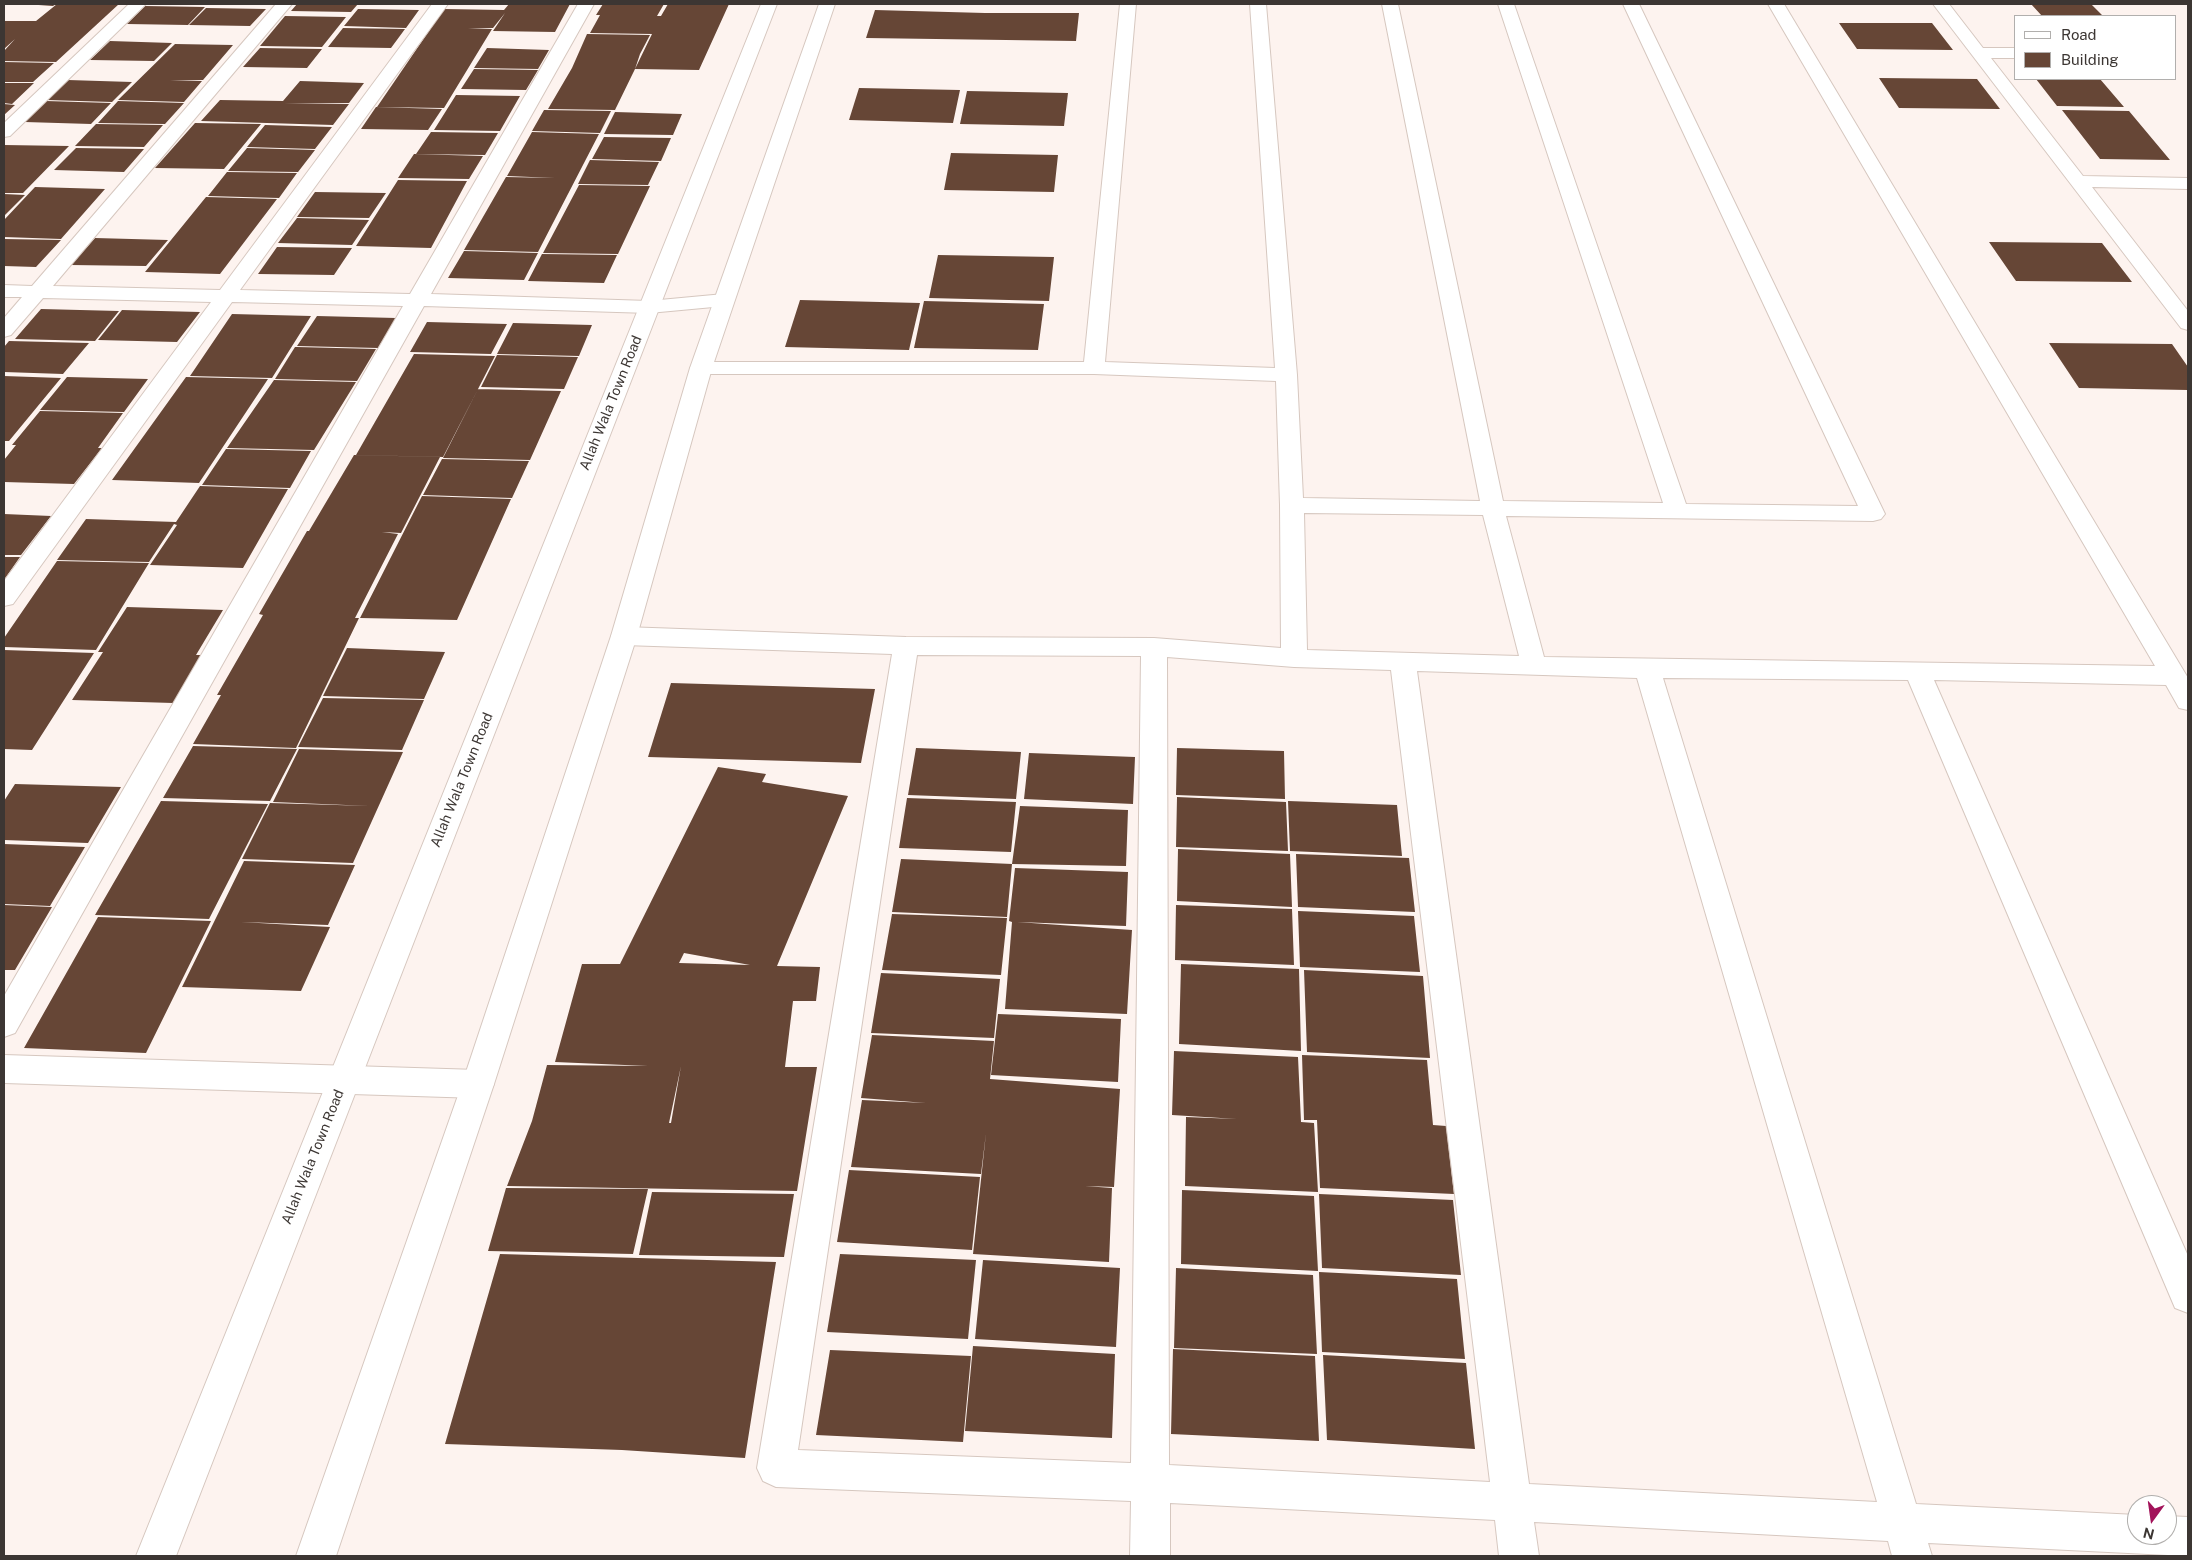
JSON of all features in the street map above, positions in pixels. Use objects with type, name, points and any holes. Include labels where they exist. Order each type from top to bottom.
[{"type":"street","points":[[4,132],[138,4]]},
{"type":"street","points":[[4,331],[284,4]]},
{"type":"street","points":[[4,598],[440,4]]},
{"type":"street","points":[[4,1024],[586,4]]},
{"type":"street","name":"Allah Wala Town Road","points":[[156,1556],[768,4]]},
{"type":"street","points":[[316,1556],[478,1084],[624,636],[701,368],[827,4]]},
{"type":"street","points":[[1094,368],[1128,4]]},
{"type":"street","points":[[1258,4],[1286,375],[1292,505],[1294,658]]},
{"type":"street","points":[[1390,4],[1493,509],[1534,666]]},
{"type":"street","points":[[1506,4],[1677,511]]},
{"type":"street","points":[[1292,505],[1873,514],[1631,4]]},
{"type":"street","points":[[1776,4],[2188,701]]},
{"type":"street","points":[[1941,4],[2188,324]]},
{"type":"street","points":[[1978,53],[2014,53]]},
{"type":"street","points":[[2078,181],[2188,183]]},
{"type":"street","points":[[4,291],[649,307],[724,300]]},
{"type":"street","points":[[701,368],[1094,368],[1286,375]]},
{"type":"street","points":[[624,636],[906,646],[1154,647],[1294,658],[1647,669],[1917,670],[2174,676]]},
{"type":"street","points":[[906,646],[776,1468],[1151,1483],[1511,1502],[1908,1539],[2127,1535]]},
{"type":"street","points":[[1150,1556],[1154,647]]},
{"type":"street","points":[[1403,662],[1519,1556]]},
{"type":"street","points":[[1647,669],[1908,1539]]},
{"type":"street","points":[[1917,670],[2188,1296]]},
{"type":"street","points":[[4,1069],[478,1084]]},
{"type":"building","points":[[24,4],[56,4],[53,6]]},
{"type":"building","points":[[57,4],[119,4],[56,62],[4,61],[4,51],[15,39],[4,49],[4,21],[36,21]]},
{"type":"building","points":[[297,4],[358,4],[351,12],[291,11]]},
{"type":"building","points":[[509,4],[570,4],[555,32],[493,31],[505,13],[493,28],[468,28],[492,29],[444,108],[377,107],[444,9],[504,10]]},
{"type":"building","points":[[603,4],[664,4],[657,16],[661,16],[668,4],[729,4],[699,70],[635,69],[652,34],[590,33],[600,15],[596,15]]},
{"type":"building","points":[[2031,4],[2091,4],[2102,15],[2041,15]]},
{"type":"building","points":[[145,6],[205,7],[188,25],[127,24]]},
{"type":"building","points":[[206,8],[266,9],[250,26],[189,25]]},
{"type":"building","points":[[358,9],[419,10],[406,28],[344,26]]},
{"type":"building","points":[[875,10],[1079,13],[1076,41],[866,38]]},
{"type":"building","points":[[285,16],[346,17],[322,47],[260,46]]},
{"type":"building","points":[[1839,23],[1932,23],[1953,50],[1857,49]]},
{"type":"building","points":[[343,28],[405,29],[391,48],[328,47]]},
{"type":"building","points":[[587,34],[650,35],[615,110],[548,109],[572,68]]},
{"type":"building","points":[[110,41],[172,43],[154,61],[90,60]]},
{"type":"building","points":[[175,44],[233,45],[203,80],[170,80],[202,81],[184,102],[118,100]]},
{"type":"building","points":[[260,48],[322,49],[307,68],[243,67]]},
{"type":"building","points":[[487,48],[549,50],[538,69],[474,68]]},
{"type":"building","points":[[4,62],[54,63],[33,82],[4,82]]},
{"type":"building","points":[[474,69],[538,70],[526,90],[461,89]]},
{"type":"building","points":[[1879,78],[1977,79],[2000,109],[1899,108]]},
{"type":"building","points":[[68,80],[132,82],[112,102],[47,100]]},
{"type":"building","points":[[2037,80],[2101,80],[2124,107],[2057,106]]},
{"type":"building","points":[[300,81],[364,83],[349,103],[284,103],[349,104],[333,125],[201,121],[220,100],[283,101]]},
{"type":"building","points":[[4,83],[34,83],[12,104],[4,103]]},
{"type":"building","points":[[859,88],[960,90],[953,123],[849,120]]},
{"type":"building","points":[[967,91],[1068,93],[1064,126],[960,124]]},
{"type":"building","points":[[456,95],[520,96],[500,131],[434,130]]},
{"type":"building","points":[[46,101],[111,103],[91,124],[25,122]]},
{"type":"building","points":[[118,101],[184,103],[165,124],[98,123]]},
{"type":"building","points":[[4,104],[15,105],[4,115]]},
{"type":"building","points":[[376,107],[442,109],[428,130],[361,129]]},
{"type":"building","points":[[544,110],[611,111],[600,133],[532,131]]},
{"type":"building","points":[[2062,110],[2129,111],[2170,160],[2100,159]]},
{"type":"building","points":[[615,112],[682,114],[673,135],[604,134]]},
{"type":"building","points":[[195,123],[261,124],[224,169],[155,168]]},
{"type":"building","points":[[96,124],[163,125],[144,147],[75,146]]},
{"type":"building","points":[[265,125],[332,127],[315,149],[247,147]]},
{"type":"building","points":[[431,132],[498,133],[485,155],[416,154]]},
{"type":"building","points":[[532,132],[599,134],[538,252],[464,250],[506,177],[555,178],[507,176]]},
{"type":"building","points":[[604,137],[671,138],[661,161],[592,159]]},
{"type":"building","points":[[4,145],[69,146],[23,193],[4,193]]},
{"type":"building","points":[[76,148],[144,149],[124,172],[54,170]]},
{"type":"building","points":[[247,148],[315,150],[298,172],[228,171]]},
{"type":"building","points":[[951,153],[1058,155],[1054,192],[944,190]]},
{"type":"building","points":[[414,154],[483,156],[469,179],[398,178]]},
{"type":"building","points":[[590,160],[659,162],[648,185],[578,184]]},
{"type":"building","points":[[227,172],[297,173],[279,198],[208,196]]},
{"type":"building","points":[[398,180],[467,181],[431,248],[356,246]]},
{"type":"building","points":[[579,185],[650,186],[618,254],[543,253]]},
{"type":"building","points":[[35,187],[105,189],[61,239],[4,237],[4,220]]},
{"type":"building","points":[[315,192],[386,193],[369,218],[297,217]]},
{"type":"building","points":[[4,194],[25,195],[4,216]]},
{"type":"building","points":[[206,197],[277,199],[220,274],[145,272]]},
{"type":"building","points":[[297,218],[369,220],[352,245],[278,243]]},
{"type":"building","points":[[95,238],[168,240],[146,266],[71,265]]},
{"type":"building","points":[[4,239],[61,240],[36,267],[4,266]]},
{"type":"building","points":[[1989,242],[2102,243],[2132,282],[2016,281]]},
{"type":"building","points":[[277,247],[352,248],[334,275],[258,274]]},
{"type":"building","points":[[464,251],[538,253],[524,280],[448,278]]},
{"type":"building","points":[[542,254],[617,255],[604,283],[528,281]]},
{"type":"building","points":[[938,255],[1054,257],[1049,301],[929,298]]},
{"type":"building","points":[[800,300],[920,303],[909,350],[785,347]]},
{"type":"building","points":[[924,301],[1044,304],[1038,350],[914,348]]},
{"type":"building","points":[[41,309],[119,311],[95,341],[15,339]]},
{"type":"building","points":[[122,310],[200,312],[177,342],[98,340]]},
{"type":"building","points":[[232,314],[311,316],[272,378],[190,376]]},
{"type":"building","points":[[317,316],[396,318],[378,348],[297,346]]},
{"type":"building","points":[[427,322],[507,324],[491,354],[410,352]]},
{"type":"building","points":[[513,323],[592,325],[579,356],[497,354]]},
{"type":"building","points":[[9,341],[89,343],[63,374],[4,372],[4,347]]},
{"type":"building","points":[[2049,343],[2172,344],[2188,367],[2188,390],[2079,388]]},
{"type":"building","points":[[295,347],[376,349],[357,381],[275,379]]},
{"type":"building","points":[[414,354],[495,356],[443,457],[356,455]]},
{"type":"building","points":[[497,355],[578,357],[564,389],[481,387]]},
{"type":"building","points":[[4,376],[61,378],[9,441],[4,441]]},
{"type":"building","points":[[67,377],[148,379],[124,412],[40,410]]},
{"type":"building","points":[[186,377],[268,379],[199,483],[112,480]]},
{"type":"building","points":[[274,380],[356,382],[314,450],[227,448]]},
{"type":"building","points":[[478,389],[561,391],[530,460],[443,458]]},
{"type":"building","points":[[40,411],[123,413],[98,448],[102,448],[74,484],[4,482],[4,460],[16,445],[12,445]]},
{"type":"building","points":[[226,449],[311,451],[290,488],[202,485]]},
{"type":"building","points":[[354,455],[440,457],[401,533],[382,532],[398,534],[355,618],[359,618],[296,748],[193,744],[221,695],[217,695],[263,615],[259,614]]},
{"type":"building","points":[[442,459],[529,461],[512,498],[423,495]]},
{"type":"building","points":[[200,486],[288,489],[243,568],[150,565],[177,525],[174,524],[149,562],[57,560],[86,519],[176,522]]},
{"type":"building","points":[[422,496],[511,499],[457,620],[360,618]]},
{"type":"building","points":[[4,514],[51,516],[21,555],[4,555]]},
{"type":"building","points":[[4,557],[20,557],[4,580]]},
{"type":"building","points":[[57,561],[149,563],[96,650],[4,647],[4,638]]},
{"type":"building","points":[[127,607],[223,610],[196,655],[201,655],[173,703],[72,700],[103,652],[98,652]]},
{"type":"building","points":[[347,648],[445,652],[424,699],[323,696]]},
{"type":"building","points":[[4,650],[94,653],[32,750],[4,749]]},
{"type":"building","points":[[671,683],[875,689],[861,763],[648,757]]},
{"type":"building","points":[[323,698],[424,700],[402,750],[298,747]]},
{"type":"building","points":[[193,746],[297,749],[270,801],[163,798]]},
{"type":"building","points":[[916,748],[1021,752],[1016,799],[908,795]]},
{"type":"building","points":[[1177,748],[1284,751],[1285,799],[1176,795]]},
{"type":"building","points":[[299,749],[403,752],[353,863],[242,859],[270,803],[370,806],[273,802]]},
{"type":"building","points":[[1029,753],[1135,757],[1133,804],[1024,799]]},
{"type":"building","points":[[718,767],[766,774],[762,782],[848,796],[777,966],[820,967],[816,1001],[793,1001],[785,1067],[817,1067],[797,1191],[507,1186],[532,1121],[547,1065],[648,1066],[555,1062],[582,964],[620,964]],"holes":[[[684,953],[750,965],[679,963]],[[681,1066],[671,1123],[669,1123]]]},
{"type":"building","points":[[15,784],[121,787],[88,843],[4,840],[4,801]]},
{"type":"building","points":[[1177,797],[1286,802],[1288,851],[1176,847]]},
{"type":"building","points":[[907,798],[1016,802],[1011,852],[899,848]]},
{"type":"building","points":[[161,801],[268,804],[209,919],[95,915]]},
{"type":"building","points":[[1288,801],[1397,805],[1402,856],[1290,851]]},
{"type":"building","points":[[1020,806],[1128,810],[1126,866],[1012,864]]},
{"type":"building","points":[[4,844],[85,847],[50,906],[4,904]]},
{"type":"building","points":[[1178,849],[1290,854],[1292,907],[1177,901]]},
{"type":"building","points":[[1296,854],[1409,858],[1415,912],[1298,907]]},
{"type":"building","points":[[901,859],[1012,864],[1007,917],[892,912]]},
{"type":"building","points":[[244,861],[355,865],[328,925],[241,922],[330,927],[301,991],[182,987]]},
{"type":"building","points":[[1015,868],[1128,872],[1126,926],[1017,922],[1132,930],[1127,1014],[1005,1009],[1012,922],[1009,921]]},
{"type":"building","points":[[4,905],[52,907],[15,970],[4,970]]},
{"type":"building","points":[[1176,905],[1292,909],[1294,965],[1175,960]]},
{"type":"building","points":[[1298,911],[1414,916],[1420,972],[1300,967]]},
{"type":"building","points":[[892,914],[1007,918],[1001,975],[882,970]]},
{"type":"building","points":[[98,917],[211,921],[146,1053],[24,1048]]},
{"type":"building","points":[[1181,964],[1299,969],[1301,1051],[1179,1044]]},
{"type":"building","points":[[1304,970],[1423,976],[1430,1058],[1307,1052]]},
{"type":"building","points":[[881,973],[1000,979],[994,1038],[871,1033]]},
{"type":"building","points":[[998,1014],[1121,1019],[1118,1082],[991,1075]]},
{"type":"building","points":[[872,1035],[994,1041],[990,1079],[1120,1089],[1114,1187],[1085,1186],[1112,1188],[1109,1262],[973,1254],[986,1133],[981,1174],[851,1167],[862,1100],[926,1103],[861,1098]]},
{"type":"building","points":[[1174,1051],[1298,1057],[1301,1122],[1314,1123],[1318,1192],[1185,1186],[1186,1117],[1237,1119],[1172,1115]]},
{"type":"building","points":[[1302,1055],[1427,1060],[1433,1125],[1446,1126],[1454,1194],[1320,1188],[1317,1120],[1304,1120]]},
{"type":"building","points":[[849,1170],[980,1177],[972,1250],[837,1242]]},
{"type":"building","points":[[506,1188],[648,1189],[633,1254],[488,1251]]},
{"type":"building","points":[[1182,1190],[1314,1196],[1318,1271],[1181,1264]]},
{"type":"building","points":[[652,1192],[794,1194],[784,1257],[639,1255]]},
{"type":"building","points":[[1319,1194],[1453,1200],[1461,1275],[1322,1268]]},
{"type":"building","points":[[500,1254],[776,1262],[745,1458],[622,1450],[445,1444]]},
{"type":"building","points":[[840,1254],[976,1260],[968,1339],[827,1332]]},
{"type":"building","points":[[983,1260],[1120,1268],[1116,1347],[975,1339]]},
{"type":"building","points":[[1176,1268],[1313,1275],[1317,1354],[1174,1348]]},
{"type":"building","points":[[1319,1272],[1457,1279],[1465,1359],[1322,1352]]},
{"type":"building","points":[[973,1346],[1115,1354],[1112,1438],[965,1431]]},
{"type":"building","points":[[1173,1349],[1315,1356],[1319,1441],[1171,1434]]},
{"type":"building","points":[[830,1350],[971,1356],[963,1442],[816,1435]]},
{"type":"building","points":[[1323,1355],[1466,1363],[1475,1449],[1327,1440]]}]
